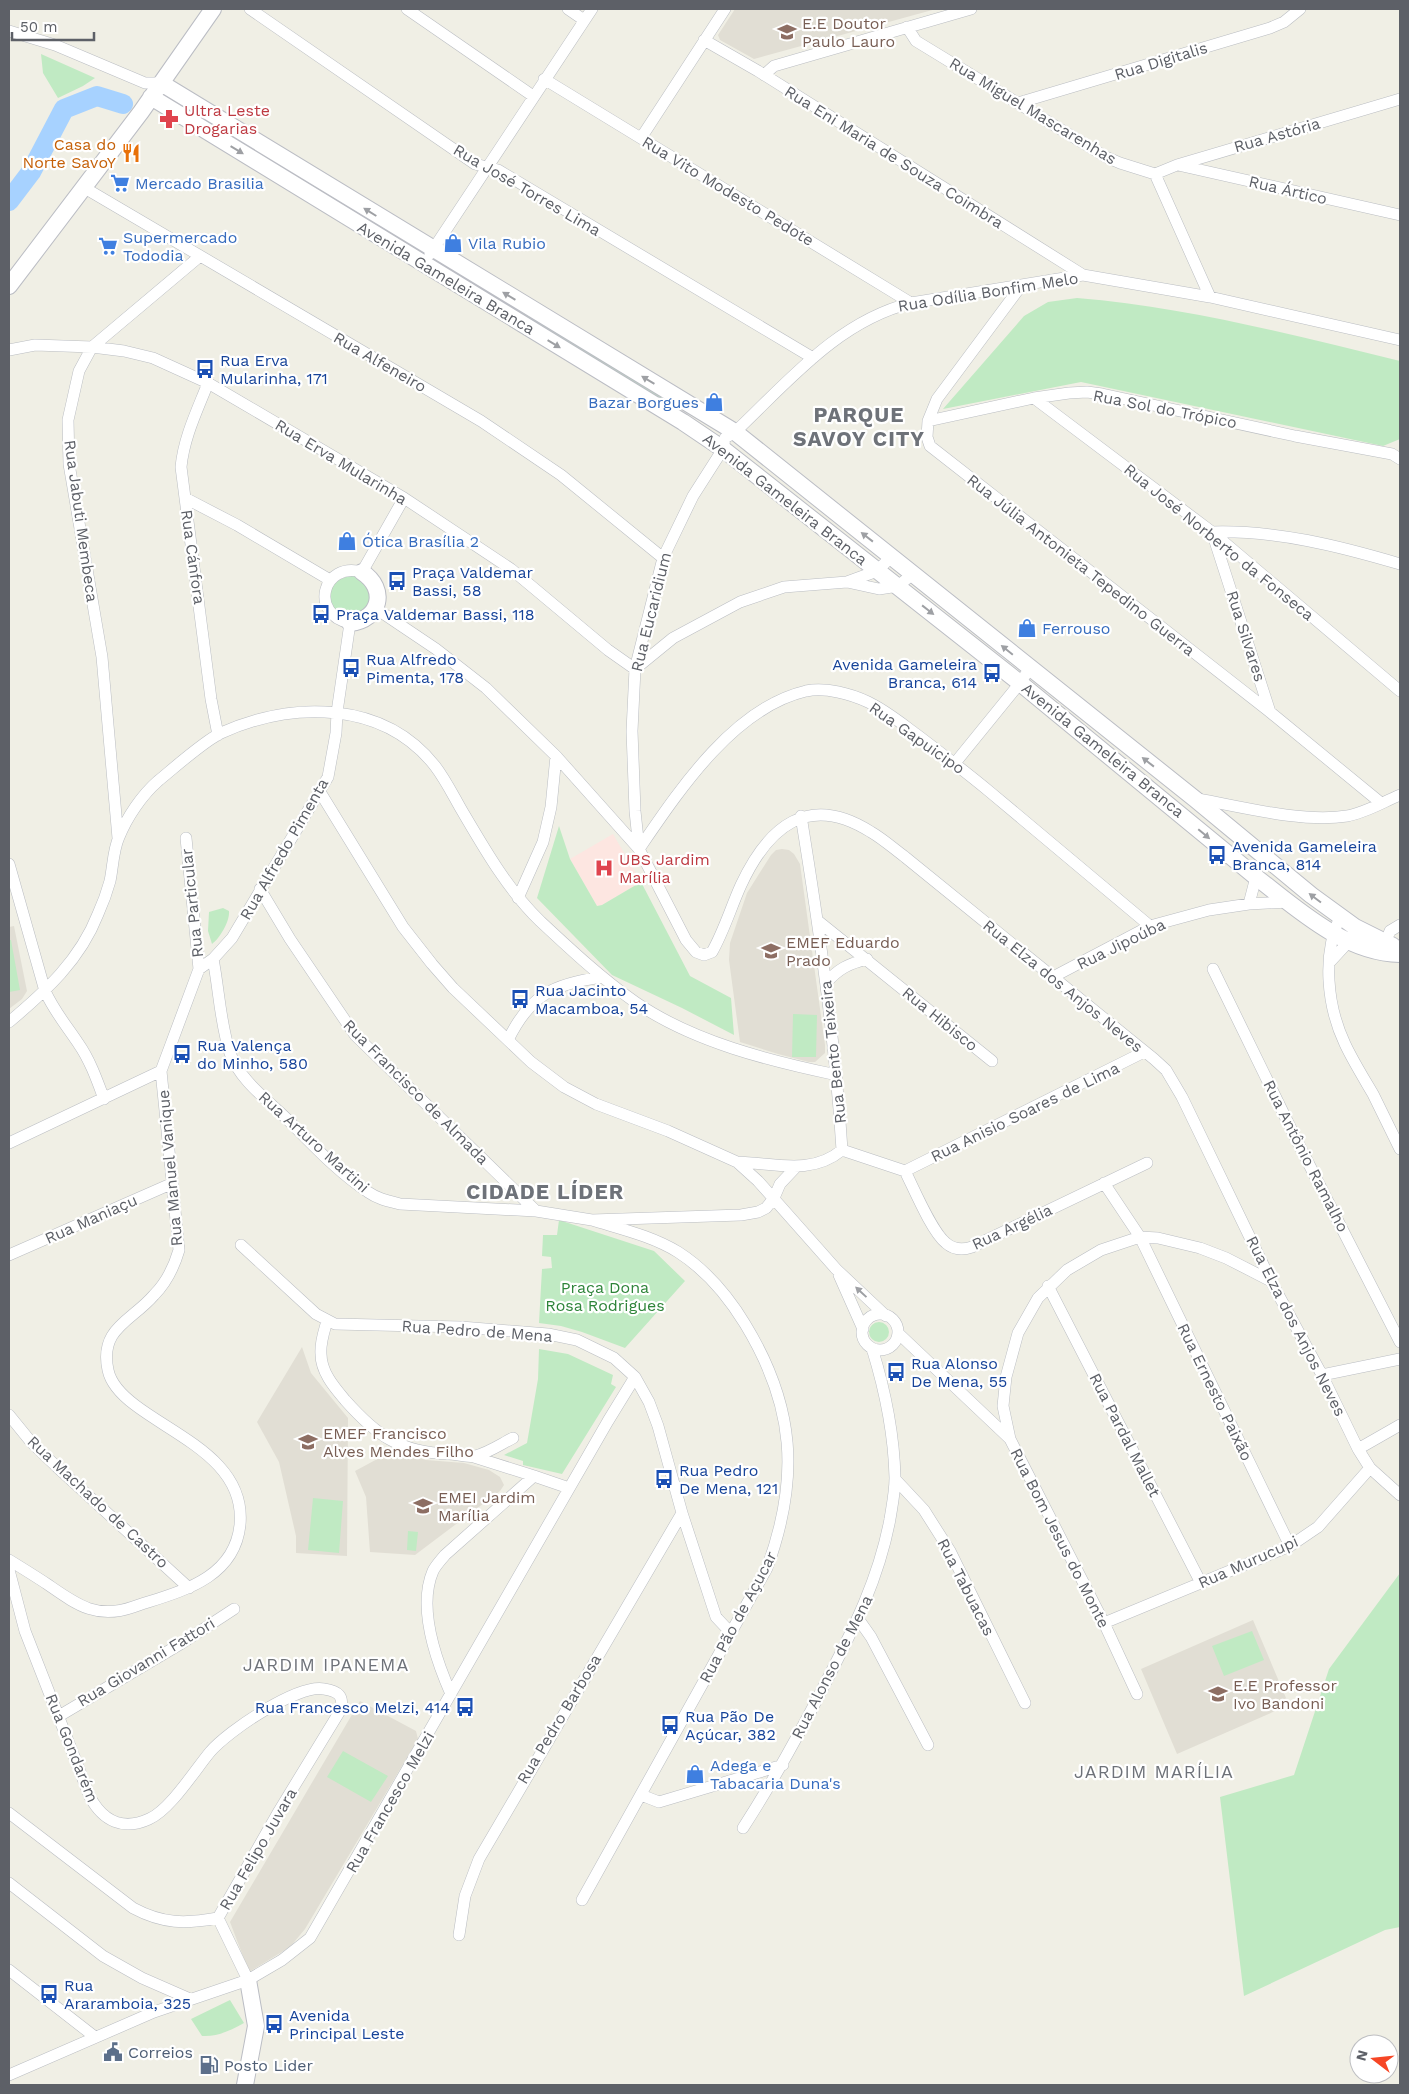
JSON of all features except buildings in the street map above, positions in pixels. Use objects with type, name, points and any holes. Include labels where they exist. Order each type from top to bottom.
[{"type":"main road","points":[[9,286],[83,187],[152,88],[213,9]]},
{"type":"main road","name":"Avenida Gameleira Branca","points":[[152,88],[216,117],[735,432],[1177,784],[1340,917],[1356,936]]},
{"type":"main road","name":"Avenida Gameleira Branca","points":[[152,88],[206,131],[723,449],[1020,683],[1289,902],[1332,932],[1356,936],[1400,952]]},
{"type":"main road","points":[[206,131],[216,117]]},
{"type":"main road","points":[[350,624],[365,620],[375,608],[377,592],[374,584],[362,572]]},
{"type":"main road","points":[[1164,799],[1177,784]]},
{"type":"main road","points":[[245,2085],[256,2026],[248,1980]]},
{"type":"street","name":"Rua José Torres Lima","points":[[250,9],[475,164],[488,167],[507,176],[813,358]]},
{"type":"street","points":[[407,9],[533,96]]},
{"type":"street","points":[[568,9],[584,20]]},
{"type":"street","points":[[423,264],[592,9]]},
{"type":"street","points":[[641,138],[725,9]]},
{"type":"street","points":[[764,75],[774,66],[971,9]]},
{"type":"street","name":"Rua Digitalis","points":[[1018,103],[1270,28],[1284,22],[1300,9]]},
{"type":"street","name":"Rua Miguel Mascarenhas","points":[[907,28],[916,42],[1106,157],[1120,164],[1156,174]]},
{"type":"street","points":[[9,31],[54,45],[152,88]]},
{"type":"street","name":"Rua Eni Maria de Souza Coimbra","points":[[704,40],[764,75],[1082,276]]},
{"type":"street","name":"Rua Vito Modesto Pedote","points":[[544,79],[911,303]]},
{"type":"street","name":"Rua Astória","points":[[1156,174],[1177,165],[1400,99]]},
{"type":"street","name":"Rua Ártico","points":[[1177,165],[1400,215]]},
{"type":"street","points":[[1156,174],[1210,297]]},
{"type":"street","name":"Rua Alfeneiro","points":[[83,187],[199,257],[481,421],[561,475],[663,558]]},
{"type":"street","name":"Rua Jabuti Membeca","points":[[118,838],[102,658],[68,450],[68,420],[79,371],[92,346],[199,257]]},
{"type":"street","name":"Rua Odília Bonfim Melo","points":[[735,432],[813,358],[844,332],[868,318],[911,303],[1082,276],[1210,297],[1400,340]]},
{"type":"street","points":[[928,421],[937,399],[1021,286]]},
{"type":"street","name":"Rua Erva Mularinha","points":[[9,350],[35,346],[92,346],[124,351],[153,358],[208,383],[404,498],[510,569],[608,650],[634,669]]},
{"type":"street","name":"Rua Cánfora","points":[[208,383],[183,450],[182,467],[211,699],[218,735]]},
{"type":"street","name":"Rua Sol do Trópico","points":[[928,421],[1069,392],[1102,394],[1295,436],[1398,455]]},
{"type":"street","name":"Rua José Norberto da Fonseca","points":[[1034,398],[1212,532],[1400,691]]},
{"type":"street","name":"Rua Júlia Antonieta Tepedino Guerra","points":[[928,421],[927,437],[934,451],[1270,712],[1381,803]]},
{"type":"street","name":"Rua Eucaridium","points":[[639,849],[635,811],[632,731],[634,669],[663,558],[693,496],[723,449],[734,446],[737,439],[735,432]]},
{"type":"street","points":[[185,498],[237,525],[330,580]]},
{"type":"street","points":[[350,624],[335,618],[325,604],[324,596],[330,580],[345,570],[362,572],[404,498]]},
{"type":"street","points":[[1212,532],[1238,532],[1290,537],[1400,564]]},
{"type":"street","name":"Rua Silvares","points":[[1212,532],[1270,712]]},
{"type":"street","points":[[634,669],[673,638],[740,602],[784,587],[847,582],[877,571],[892,556]]},
{"type":"street","points":[[847,582],[879,589],[898,586],[914,573]]},
{"type":"street","points":[[375,608],[436,649],[486,688],[556,756],[639,849],[686,940],[696,952],[708,954],[715,946],[741,884],[755,857],[781,828],[801,816]]},
{"type":"street","name":"Rua Alfredo Pimenta","points":[[199,969],[214,959],[232,938],[328,777],[333,754],[350,624]]},
{"type":"street","points":[[955,763],[1030,668]]},
{"type":"street","name":"Rua Gapuicipo","points":[[639,849],[696,769],[737,729],[783,699],[807,691],[826,690],[869,703],[898,720],[955,763],[1150,926]]},
{"type":"street","points":[[9,1022],[61,975],[88,936],[110,881],[118,838],[138,803],[155,784],[218,735],[264,717],[305,711],[337,712],[364,718],[390,728],[410,742],[434,765],[518,898],[602,977],[636,1003],[662,1018],[697,1034],[771,1060],[837,1075]]},
{"type":"street","points":[[518,898],[543,842],[551,807],[556,756]]},
{"type":"street","points":[[320,792],[403,928],[453,988],[531,1062],[558,1082],[596,1104],[668,1131],[737,1162],[796,1167],[822,1163],[831,1159],[842,1150],[905,1171]]},
{"type":"street","points":[[1195,799],[1286,814],[1324,818],[1347,816],[1362,812],[1400,795]]},
{"type":"street","name":"Rua Elza dos Anjos Neves","points":[[801,816],[814,814],[831,816],[870,831],[905,857],[1166,1070],[1182,1098],[1271,1281],[1322,1375],[1358,1450],[1370,1468],[1400,1494]]},
{"type":"street","name":"Rua Bento Teixeira","points":[[801,816],[826,983],[837,1075],[842,1150]]},
{"type":"street","name":"Rua Particular","points":[[186,838],[199,969]]},
{"type":"street","points":[[9,864],[45,991],[53,1009],[90,1062],[104,1099]]},
{"type":"street","points":[[1249,904],[1256,877]]},
{"type":"street","name":"Rua Francisco de Almada","points":[[260,889],[290,939],[354,1034],[536,1211]]},
{"type":"street","name":"Rua Jipoúba","points":[[1053,977],[1150,926],[1209,910],[1249,904],[1289,902]]},
{"type":"street","points":[[1340,917],[1332,932],[1329,963],[1330,989],[1339,1029],[1400,1150]]},
{"type":"street","name":"Rua Hibisco","points":[[818,921],[992,1061]]},
{"type":"street","points":[[1383,947],[1390,931],[1400,925]]},
{"type":"street","points":[[1329,963],[1356,936]]},
{"type":"street","name":"Rua Arturo Martini","points":[[214,959],[225,1032],[230,1053],[236,1066],[248,1081],[352,1181],[382,1200],[400,1204],[536,1211],[592,1220],[741,1215],[758,1212],[766,1208],[774,1198]]},
{"type":"street","points":[[826,983],[837,970],[848,964],[867,960]]},
{"type":"street","points":[[9,1143],[161,1071],[199,969]]},
{"type":"street","name":"Rua Antônio Ramalho","points":[[1213,969],[1295,1137],[1400,1342]]},
{"type":"street","points":[[508,1040],[518,1018],[529,1006],[549,991],[569,983],[602,977]]},
{"type":"street","name":"Rua Anisio Soares de Lima","points":[[905,1171],[1144,1052]]},
{"type":"street","name":"Rua Manuel Vanique","points":[[9,1560],[72,1602],[86,1609],[102,1612],[123,1611],[197,1585],[217,1570],[230,1555],[239,1534],[241,1513],[238,1495],[224,1470],[202,1451],[127,1399],[113,1384],[108,1371],[106,1354],[109,1340],[116,1329],[154,1296],[173,1268],[179,1250],[161,1071]]},
{"type":"street","points":[[737,1162],[774,1198],[836,1269],[895,1324],[898,1333],[894,1343],[887,1349],[872,1348],[864,1340],[863,1329],[836,1269]]},
{"type":"street","name":"Rua Argélia","points":[[905,1171],[941,1238],[951,1247],[963,1250],[972,1248],[1147,1163]]},
{"type":"street","points":[[774,1198],[780,1184],[796,1167]]},
{"type":"street","name":"Rua Maniaçu","points":[[9,1256],[173,1183]]},
{"type":"street","points":[[1104,1183],[1140,1236]]},
{"type":"street","name":"Rua Pão de Açucar","points":[[582,1900],[767,1568],[783,1516],[787,1485],[788,1443],[784,1413],[766,1361],[725,1294],[678,1252],[644,1237],[592,1220]]},
{"type":"street","points":[[1010,1439],[1003,1406],[1011,1356],[1018,1332],[1027,1314],[1048,1286],[1067,1270],[1101,1250],[1140,1236],[1158,1238],[1200,1248],[1226,1258],[1271,1281]]},
{"type":"street","name":"Rua Ernesto Paixão","points":[[1140,1236],[1290,1546]]},
{"type":"street","name":"Rua Pedro de Mena","points":[[241,1245],[316,1314],[327,1321],[351,1325],[461,1327],[548,1334],[577,1340],[597,1348],[614,1358],[635,1377],[649,1402],[658,1426],[682,1513],[716,1617],[731,1633]]},
{"type":"street","name":"Rua Pardal Mallet","points":[[1048,1286],[1201,1583]]},
{"type":"street","points":[[863,1329],[869,1318],[880,1314],[886,1316]]},
{"type":"street","points":[[327,1321],[320,1356],[324,1371],[332,1386],[376,1433],[410,1449],[427,1453],[474,1457],[569,1488]]},
{"type":"street","name":"Rua Bom Jesus do Monte","points":[[898,1333],[1010,1439],[1138,1694]]},
{"type":"street","name":"Rua Alonso de Mena","points":[[743,1828],[783,1765],[859,1620],[873,1586],[885,1545],[895,1479],[887,1400],[872,1348]]},
{"type":"street","points":[[1322,1375],[1400,1359]]},
{"type":"street","name":"Rua Francesco Melzi","points":[[9,2075],[58,2055],[95,2037],[190,1999],[248,1980],[282,1960],[310,1938],[635,1377]]},
{"type":"street","name":"Rua Machado de Castro","points":[[9,1415],[38,1448],[189,1588]]},
{"type":"street","points":[[1358,1450],[1400,1425]]},
{"type":"street","points":[[474,1457],[513,1438]]},
{"type":"street","name":"Rua Murucupi","points":[[1104,1623],[1290,1546],[1318,1526],[1370,1468]]},
{"type":"street","points":[[451,1694],[439,1667],[430,1630],[428,1586],[434,1569],[445,1555],[534,1476]]},
{"type":"street","name":"Rua Tabuacas","points":[[895,1479],[924,1510],[950,1551],[1025,1704]]},
{"type":"street","name":"Rua Pedro Barbosa","points":[[459,1935],[465,1896],[479,1859],[682,1513]]},
{"type":"street","name":"Rua Gondarém","points":[[9,1570],[25,1631],[94,1806],[106,1818],[127,1825],[152,1818],[160,1812],[211,1750],[236,1729],[276,1704],[306,1690],[316,1688],[334,1691],[342,1697]]},
{"type":"street","name":"Rua Giovanni Fattori","points":[[59,1716],[182,1643],[234,1609]]},
{"type":"street","points":[[859,1620],[871,1637],[928,1745]]},
{"type":"street","name":"Rua Felipo Juvara","points":[[9,1813],[133,1908],[148,1916],[173,1922],[196,1922],[218,1918],[279,1811],[340,1711],[342,1697]]},
{"type":"street","points":[[641,1795],[658,1802],[783,1765]]},
{"type":"street","points":[[9,1883],[103,1956],[142,1978],[190,1999]]},
{"type":"street","points":[[218,1918],[248,1980]]},
{"type":"street","points":[[9,1970],[95,2037]]},
{"type":"shaded area","name":"E.E Doutor Paulo Lauro","points":[[735,9],[936,9],[754,59],[720,40],[718,35]]},
{"type":"shaded area","name":"UBS Jardim Marília","points":[[613,834],[641,882],[602,905],[597,906],[570,859]]},
{"type":"shaded area","name":"EMEF Eduardo Prado","points":[[776,850],[789,850],[794,854],[800,864],[825,1045],[825,1053],[815,1062],[778,1054],[740,1042],[729,960],[730,943],[747,893],[771,855]]},
{"type":"shaded area","points":[[14,926],[27,991],[22,999],[9,1009],[9,927]]},
{"type":"shaded area","name":"EMEF Francisco Alves Mendes Filho","points":[[302,1347],[311,1373],[348,1418],[347,1556],[296,1553],[296,1536],[279,1462],[257,1422]]},
{"type":"shaded area","name":"EMEI Jardim Marília","points":[[394,1450],[426,1460],[464,1463],[489,1470],[500,1477],[504,1485],[500,1491],[415,1555],[370,1552],[366,1497],[355,1471]]},
{"type":"shaded area","name":"E.E Professor Ivo Bandoni","points":[[1253,1620],[1289,1705],[1177,1754],[1141,1669]]},
{"type":"shaded area","points":[[360,1701],[416,1731],[418,1739],[305,1929],[290,1947],[249,1972],[230,1922]]},
{"type":"green space","points":[[41,54],[95,78],[58,98],[43,73]]},
{"type":"green space","points":[[225,130],[406,241],[403,245],[222,133]]},
{"type":"green space","points":[[452,269],[671,402],[669,405],[449,272]]},
{"type":"green space","points":[[1077,298],[1118,302],[1199,315],[1400,361],[1400,439],[1383,446],[1081,382],[943,409],[1024,316],[1048,302]]},
{"type":"green space","points":[[353,574],[371,586],[371,606],[350,619],[332,609],[329,596],[334,582]]},
{"type":"green space","points":[[559,826],[570,859],[597,906],[602,905],[641,882],[690,976],[731,998],[734,1035],[612,975],[537,898]]},
{"type":"green space","points":[[223,908],[229,911],[228,920],[221,934],[212,944],[208,931],[209,912]]},
{"type":"green space","points":[[9,940],[11,940],[20,990],[9,992]]},
{"type":"green space","points":[[793,1014],[817,1015],[816,1057],[792,1057]]},
{"type":"green space","name":"Praça Dona Rosa Rodrigues","points":[[559,1220],[654,1251],[685,1281],[625,1348],[582,1332],[561,1326],[539,1323],[542,1269],[552,1268],[551,1257],[542,1256],[543,1235],[557,1235]]},
{"type":"green space","points":[[875,1322],[883,1322],[889,1328],[889,1336],[883,1342],[875,1342],[869,1336],[869,1328]]},
{"type":"green space","points":[[539,1349],[568,1354],[613,1375],[611,1384],[616,1387],[562,1474],[523,1465],[523,1461],[504,1455],[527,1443],[538,1379]]},
{"type":"green space","points":[[313,1498],[343,1501],[339,1553],[308,1550]]},
{"type":"green space","points":[[408,1531],[418,1532],[416,1551],[407,1550]]},
{"type":"green space","points":[[1400,1573],[1400,1927],[1385,1930],[1244,1996],[1220,1797],[1294,1775],[1329,1669]]},
{"type":"green space","points":[[1252,1631],[1264,1660],[1224,1676],[1212,1646]]},
{"type":"green space","points":[[343,1751],[388,1776],[371,1802],[327,1777]]},
{"type":"green space","points":[[230,2000],[244,2023],[219,2034],[202,2036],[191,2019]]},
{"type":"waterway","points":[[9,201],[31,172],[64,109],[97,96],[123,104]]},
{"type":"place","name":"E.E Doutor Paulo Lauro","points":[[787,32]]},
{"type":"place","name":"Ultra Leste Drogarias","points":[[169,119]]},
{"type":"place","name":"Casa do Norte SavoY","points":[[131,153]]},
{"type":"place","name":"Mercado Brasilia","points":[[120,183]]},
{"type":"place","name":"Vila Rubio","points":[[453,243]]},
{"type":"place","name":"Supermercado Tododia","points":[[108,246]]},
{"type":"place","name":"Rua Erva Mularinha, 171","points":[[205,369]]},
{"type":"place","name":"Bazar Borgues","points":[[714,402]]},
{"type":"place","name":"Ótica Brasília 2","points":[[347,541]]},
{"type":"place","name":"Praça Valdemar Bassi, 58","points":[[397,581]]},
{"type":"place","name":"Praça Valdemar Bassi, 118","points":[[321,614]]},
{"type":"place","name":"Ferrouso","points":[[1027,628]]},
{"type":"place","name":"Rua Alfredo Pimenta, 178","points":[[351,668]]},
{"type":"place","name":"Avenida Gameleira Branca, 614","points":[[992,673]]},
{"type":"place","name":"Avenida Gameleira Branca, 814","points":[[1217,855]]},
{"type":"place","name":"UBS Jardim Marília","points":[[604,868]]},
{"type":"place","name":"EMEF Eduardo Prado","points":[[771,951]]},
{"type":"place","name":"Rua Jacinto Macamboa, 54","points":[[520,999]]},
{"type":"place","name":"Rua Valença do Minho, 580","points":[[182,1054]]},
{"type":"place","name":"Rua Alonso De Mena, 55","points":[[896,1372]]},
{"type":"place","name":"EMEF Francisco Alves Mendes Filho","points":[[308,1442]]},
{"type":"place","name":"Rua Pedro De Mena, 121","points":[[664,1479]]},
{"type":"place","name":"EMEI Jardim Marília","points":[[423,1506]]},
{"type":"place","name":"E.E Professor Ivo Bandoni","points":[[1218,1694]]},
{"type":"place","name":"Rua Francesco Melzi, 414","points":[[465,1707]]},
{"type":"place","name":"Rua Pão De Açúcar, 382","points":[[670,1725]]},
{"type":"place","name":"Adega e Tabacaria Duna's","points":[[695,1774]]},
{"type":"place","name":"Rua Araramboia, 325","points":[[49,1994]]},
{"type":"place","name":"Avenida Principal Leste","points":[[274,2024]]},
{"type":"place","name":"Correios","points":[[113,2052]]},
{"type":"place","name":"Posto Lider","points":[[209,2065]]},
{"type":"district","name":"PARQUE SAVOY CITY","points":[[859,426]]},
{"type":"district","name":"CIDADE LÍDER","points":[[545,1191]]},
{"type":"district","name":"JARDIM IPANEMA","points":[[326,1664]]},
{"type":"district","name":"JARDIM MARÍLIA","points":[[1154,1771]]}]
